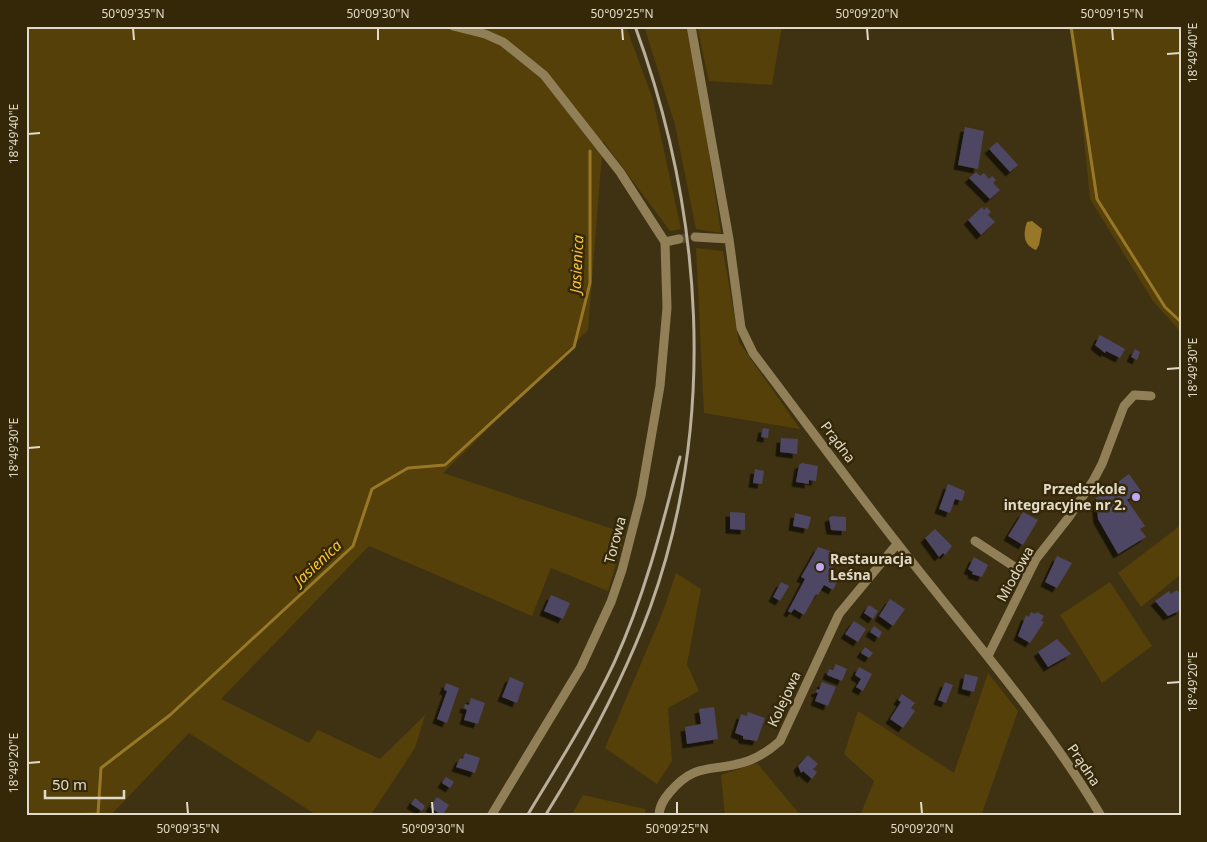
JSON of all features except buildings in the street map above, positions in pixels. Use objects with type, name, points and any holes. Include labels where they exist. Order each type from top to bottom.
[{"type":"street","points":[[454,26],[484,34],[503,42],[544,75],[620,172],[665,242],[679,239]]},
{"type":"street","name":"Prądna","points":[[691,26],[729,239],[741,328],[753,353],[897,544],[988,656],[1078,777],[1101,816]]},
{"type":"street","points":[[695,237],[729,239]]},
{"type":"street","name":"Torowa","points":[[491,816],[581,667],[611,602],[622,570],[641,496],[660,386],[667,308],[665,242]]},
{"type":"street","name":"Miodowa","points":[[988,656],[1036,559],[1070,517],[1093,481],[1105,456],[1124,406],[1134,395],[1151,396]]},
{"type":"street","points":[[975,541],[1027,575]]},
{"type":"street","name":"Kolejowa","points":[[659,816],[660,807],[668,795],[690,774],[706,768],[746,762],[766,753],[780,741],[839,614],[897,544]]},
{"type":"shaded area","points":[[26,26],[626,26],[653,100],[681,229],[670,231],[603,141],[588,330],[443,473],[625,533],[608,591],[551,568],[532,616],[369,546],[221,699],[309,743],[318,730],[380,759],[425,715],[415,748],[370,816],[318,816],[189,733],[110,816],[26,816]]},
{"type":"shaded area","points":[[644,26],[686,26],[700,94],[721,233],[696,229],[675,125]]},
{"type":"shaded area","points":[[697,26],[782,26],[772,85],[709,81]]},
{"type":"shaded area","points":[[1069,26],[1181,26],[1181,332],[1153,301],[1090,199],[1082,117]]},
{"type":"shaded area","points":[[1032,221],[1042,229],[1039,245],[1036,250],[1025,239],[1027,222]]},
{"type":"shaded area","points":[[696,248],[723,251],[739,342],[800,429],[704,413]]},
{"type":"shaded area","points":[[1181,525],[1181,574],[1141,607],[1118,573]]},
{"type":"shaded area","points":[[676,573],[701,589],[687,664],[699,691],[668,708],[672,761],[657,784],[605,748],[662,614]]},
{"type":"shaded area","points":[[1110,582],[1152,646],[1102,683],[1060,615]]},
{"type":"shaded area","points":[[988,673],[1018,711],[981,816],[860,816],[874,781],[844,754],[858,711],[954,773]]},
{"type":"shaded area","points":[[757,763],[801,816],[725,816],[721,775]]},
{"type":"shaded area","points":[[583,795],[645,809],[646,816],[571,816]]},
{"type":"waterway","points":[[1071,26],[1097,199],[1165,307],[1181,322]]},
{"type":"waterway","name":"Jasienica","points":[[44,816],[98,814],[101,768],[170,715],[353,546],[372,489],[408,468],[445,465],[574,347],[590,283],[590,151]]},
{"type":"tunnel","points":[[679,239],[695,237]]},
{"type":"railway","points":[[545,816],[603,715],[628,662],[650,608],[672,537],[686,464],[693,390],[694,316],[688,242],[676,169],[658,97],[635,26]]},
{"type":"railway","points":[[527,816],[594,702],[625,638],[652,562],[680,457]]},
{"type":"place","name":"Przedszkole integracyjne nr 2.","points":[[1136,497]]},
{"type":"place","name":"Restauracja Leśna","points":[[820,567]]}]
